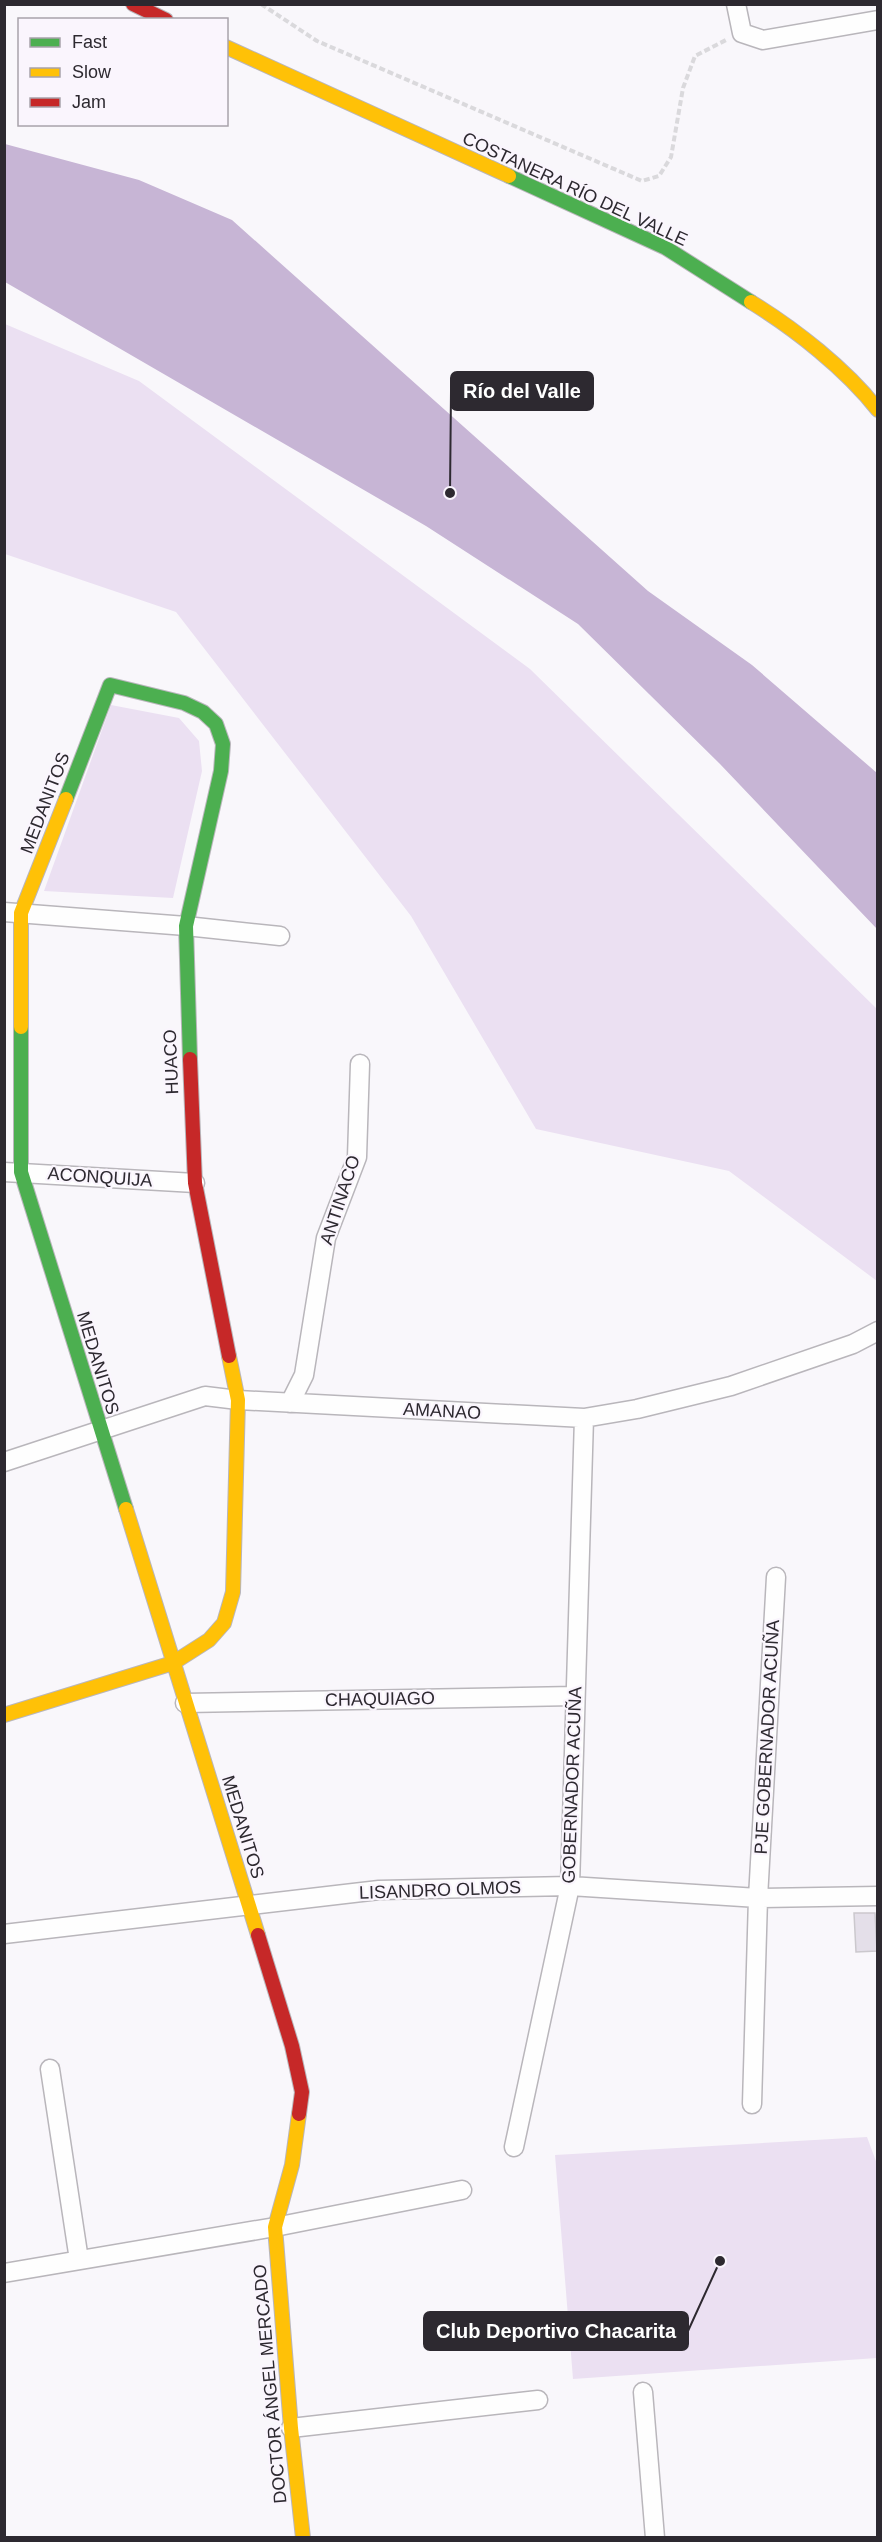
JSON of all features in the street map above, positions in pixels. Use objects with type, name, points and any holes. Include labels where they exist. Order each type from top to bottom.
[{"type":"street","points":[[133,4],[162,18]]},
{"type":"street","points":[[736,4],[742,33],[763,40],[878,20]]},
{"type":"street","name":"COSTANERA RÍO DEL VALLE","points":[[228,48],[666,248],[790,326],[867,396],[878,410]]},
{"type":"street","name":"MEDANITOS","points":[[216,724],[203,712],[184,702],[110,685],[13,913],[13,1172],[100,1431],[292,2046],[302,2092],[292,2165],[274,2227]]},
{"type":"street","name":"HUACO","points":[[216,724],[223,744],[221,771],[186,926],[192,1136],[195,1183],[238,1400]]},
{"type":"street","points":[[13,913],[186,926],[280,936]]},
{"type":"street","name":"ANTINACO","points":[[290,1403],[304,1375],[326,1238],[357,1157],[360,1064]]},
{"type":"street","name":"ACONQUIJA","points":[[13,1172],[195,1183]]},
{"type":"street","name":"AMANAO","points":[[4,1462],[205,1396],[238,1400],[584,1418],[637,1409],[731,1386],[854,1344],[878,1331]]},
{"type":"street","points":[[5,1714],[173,1663],[209,1640],[224,1623],[233,1592],[238,1400]]},
{"type":"street","name":"GOBERNADOR ACUÑA","points":[[514,2147],[570,1886],[584,1418]]},
{"type":"street","name":"PJE GOBERNADOR ACUÑA","points":[[752,2104],[758,1898],[776,1577]]},
{"type":"street","name":"CHAQUIAGO","points":[[185,1703],[574,1696]]},
{"type":"street","name":"LISANDRO OLMOS","points":[[4,1934],[379,1890],[570,1886],[758,1898],[878,1896]]},
{"type":"street","points":[[50,2069],[80,2260]]},
{"type":"street","points":[[4,2273],[274,2227],[462,2190]]},
{"type":"street","name":"DOCTOR ÁNGEL MERCADO","points":[[274,2227],[303,2538]]},
{"type":"street","points":[[643,2392],[655,2538]]},
{"type":"street","points":[[291,2428],[538,2400]]},
{"type":"path","points":[[261,4],[317,41],[642,181],[659,176],[671,157],[683,87],[695,56],[717,43],[742,33]]},
{"type":"shaded area","points":[[5,144],[139,180],[232,220],[648,591],[752,665],[877,773],[877,929],[720,764],[578,624],[426,526],[5,282]]},
{"type":"shaded area","points":[[5,324],[139,381],[530,669],[877,1009],[877,1281],[729,1171],[536,1129],[411,916],[176,612],[5,554]]},
{"type":"shaded area","points":[[111,705],[179,718],[199,741],[202,771],[173,898],[44,891]]},
{"type":"shaded area","points":[[867,2137],[877,2164],[877,2358],[573,2379],[555,2155]]},
{"type":"building","points":[[854,1913],[875,1913],[877,1951],[856,1952]]},
{"type":"traffic: fast","points":[[509,176],[666,248],[751,302]]},
{"type":"traffic: fast","points":[[66,799],[110,685],[184,703],[203,712],[216,724],[223,744],[221,771],[186,926],[190,1059]]},
{"type":"traffic: fast","points":[[21,1027],[21,1172],[126,1509]]},
{"type":"traffic: slow","points":[[228,48],[509,176]]},
{"type":"traffic: slow","points":[[751,302],[785,324],[819,351],[851,380],[878,410]]},
{"type":"traffic: slow","points":[[21,1027],[21,913],[66,799]]},
{"type":"traffic: slow","points":[[4,1715],[173,1663],[209,1640],[224,1623],[233,1592],[238,1400],[229,1356]]},
{"type":"traffic: slow","points":[[126,1509],[258,1935]]},
{"type":"traffic: slow","points":[[299,2114],[292,2165],[275,2227],[291,2428],[303,2538]]},
{"type":"traffic: jam","points":[[133,4],[162,18]]},
{"type":"traffic: jam","points":[[190,1059],[195,1183],[229,1356]]},
{"type":"traffic: jam","points":[[258,1935],[292,2046],[302,2092],[299,2114]]},
{"type":"place","name":"Río del Valle","points":[[450,493]]},
{"type":"place","name":"Club Deportivo Chacarita","points":[[720,2261]]}]
